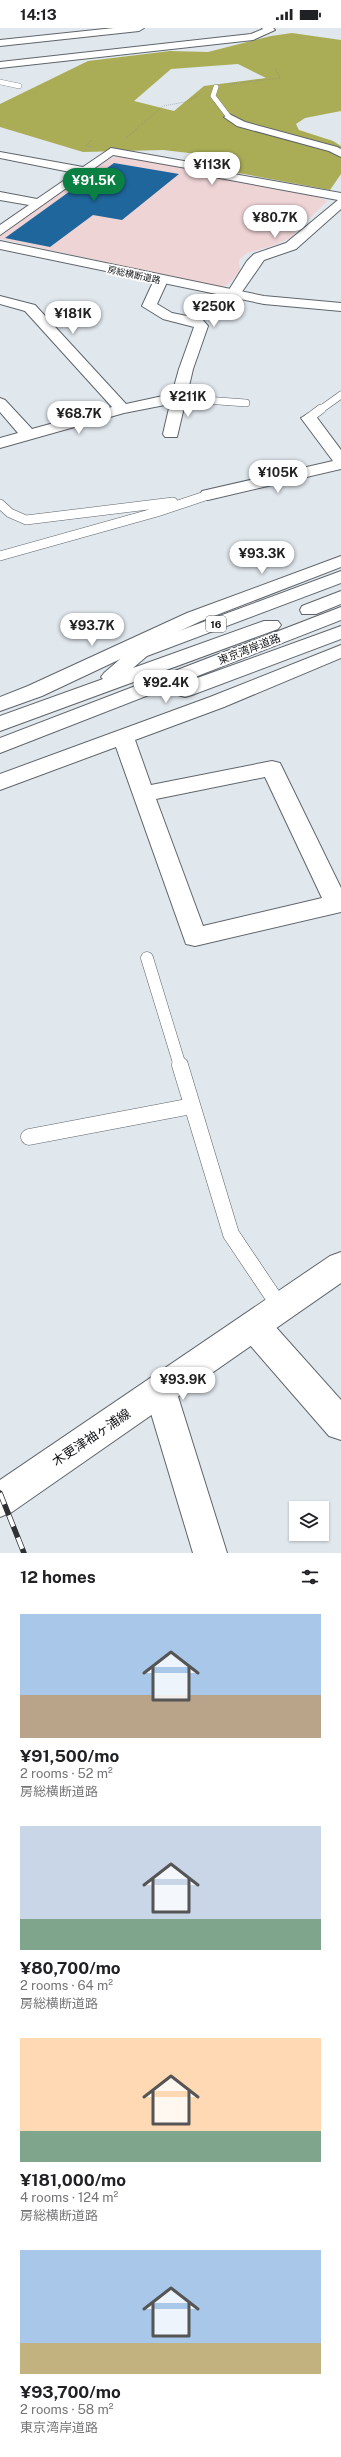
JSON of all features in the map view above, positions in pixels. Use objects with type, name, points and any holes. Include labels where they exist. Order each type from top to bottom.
[{"type":"main road","points":[[58,28],[89,55]]},
{"type":"main road","points":[[0,43],[139,28]]},
{"type":"main road","points":[[0,65],[253,37],[270,30],[267,28]]},
{"type":"main road","points":[[229,117],[251,127],[333,149],[341,154]]},
{"type":"main road","points":[[0,231],[111,151],[195,166],[214,174],[341,197]]},
{"type":"main road","points":[[0,155],[85,171]]},
{"type":"main road","points":[[0,196],[39,203]]},
{"type":"main road","points":[[234,293],[252,264],[259,256],[291,246],[341,203]]},
{"type":"main road","name":"房総横断道路","points":[[0,245],[161,280],[264,300],[341,307]]},
{"type":"main road","points":[[161,280],[149,306],[168,316],[197,322],[201,326],[178,398],[171,434]]},
{"type":"main road","points":[[0,300],[30,308],[122,410]]},
{"type":"main road","points":[[0,443],[122,410],[178,398]]},
{"type":"main road","points":[[0,402],[29,435]]},
{"type":"main road","points":[[208,495],[341,461],[309,418]]},
{"type":"main road","points":[[0,704],[35,691],[194,617],[341,561]]},
{"type":"main road","name":"16","points":[[99,687],[140,652],[341,577]]},
{"type":"main road","name":"東京湾岸道路","points":[[0,724],[259,629],[341,597]]},
{"type":"main road","name":"東京湾岸道路","points":[[0,746],[341,613]]},
{"type":"main road","points":[[66,721],[186,690],[341,632]]},
{"type":"main road","points":[[0,782],[217,702],[341,650]]},
{"type":"main road","points":[[123,737],[195,937],[337,904],[272,768],[144,794]]},
{"type":"main road","name":"木更津袖ヶ浦線","points":[[0,1500],[341,1266]]},
{"type":"main road","points":[[254,1326],[341,1424]]},
{"type":"main road","points":[[160,1390],[210,1553]]},
{"type":"lane","points":[[0,82],[19,86]]},
{"type":"lane","points":[[216,87],[213,96],[229,117]]},
{"type":"lane","points":[[309,418],[341,395]]},
{"type":"lane","points":[[178,398],[246,403]]},
{"type":"lane","points":[[0,504],[10,513],[26,520],[172,502],[208,495]]},
{"type":"lane","points":[[0,556],[157,512],[208,495]]},
{"type":"lane","points":[[147,958],[231,1234],[280,1308]]},
{"type":"lane","points":[[29,1137],[192,1106]]},
{"type":"path","points":[[111,151],[156,111]]},
{"type":"path","points":[[86,146],[91,140]]},
{"type":"shaded area","points":[[123,156],[193,169],[208,176],[311,194],[327,201],[290,238],[275,245],[247,253],[239,260],[240,272],[227,285],[220,287],[0,239],[0,234],[99,165],[111,158]]},
{"type":"green space","points":[[292,33],[341,40],[341,111],[305,118],[296,124],[299,130],[333,141],[341,146],[341,174],[330,190],[217,169],[198,154],[163,150],[83,152],[0,127],[0,104],[88,61],[170,51],[208,52],[271,36]],"holes":[[[238,64],[266,78],[204,86],[174,111],[134,101],[171,69]]]},
{"type":"building","points":[[114,163],[179,174],[122,220],[93,215],[50,247],[5,238],[98,171],[103,171]]},
{"type":"railway","points":[[0,1493],[24,1553]]}]
